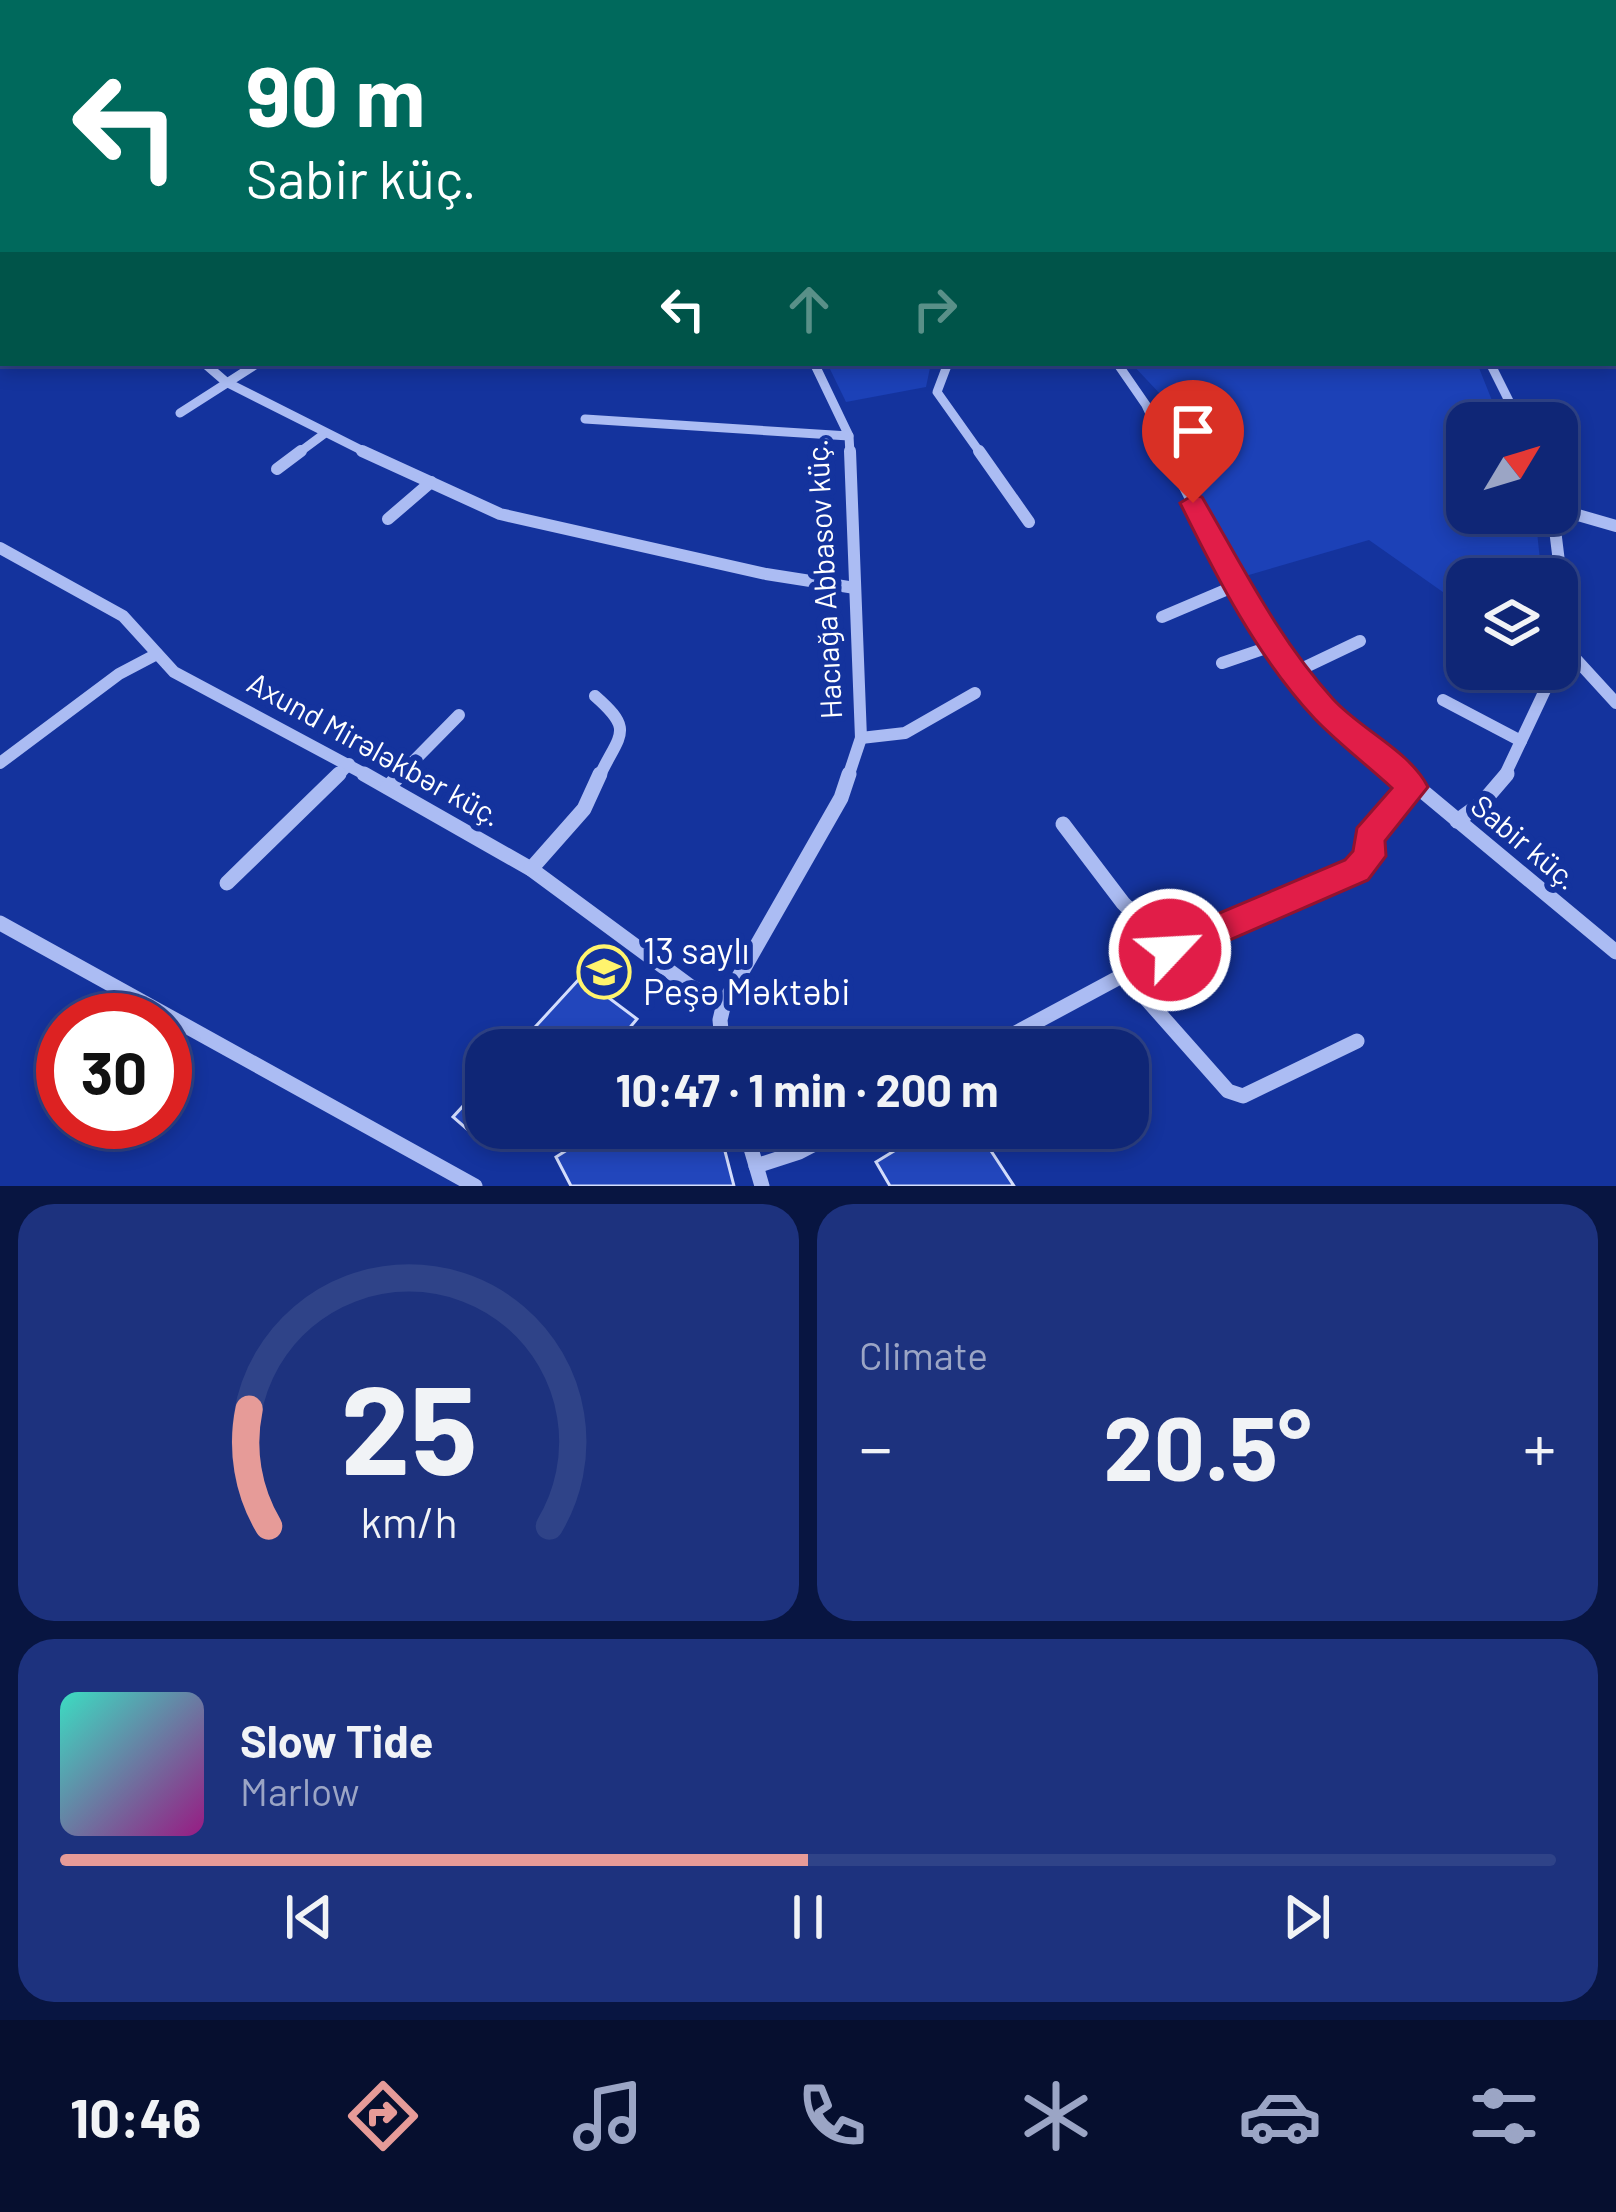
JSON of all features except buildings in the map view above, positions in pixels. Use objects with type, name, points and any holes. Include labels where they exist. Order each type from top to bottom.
[{"type":"street","points":[[449,0],[482,0]]},
{"type":"street","points":[[207,366],[226,382],[324,434],[520,520],[766,574],[855,588]]},
{"type":"street","points":[[180,412],[253,366]]},
{"type":"street","name":"Hacıağa Abbasov küç.","points":[[721,1029],[724,1003],[841,798],[861,738],[849,436],[815,366]]},
{"type":"street","points":[[947,366],[937,392],[1029,522]]},
{"type":"street","name":"Sabir küç.","points":[[1119,366],[1146,405],[1235,586],[1325,710],[1616,952]]},
{"type":"street","points":[[1492,366],[1510,402]]},
{"type":"street","points":[[585,419],[849,436]]},
{"type":"street","points":[[277,469],[324,434]]},
{"type":"street","points":[[388,519],[431,482]]},
{"type":"street","points":[[1578,517],[1616,526]]},
{"type":"street","name":"Axund Mirələkbər küç.","points":[[0,548],[124,616],[174,672],[350,764],[531,869],[692,987],[724,1003]]},
{"type":"street","points":[[1162,616],[1235,586]]},
{"type":"street","points":[[1294,672],[1360,641]]},
{"type":"street","points":[[1222,663],[1275,645]]},
{"type":"street","points":[[0,763],[119,674],[157,654]]},
{"type":"street","points":[[1578,662],[1616,703]]},
{"type":"street","points":[[1457,821],[1498,788],[1545,690]]},
{"type":"street","points":[[861,738],[905,733],[975,693]]},
{"type":"street","points":[[531,869],[584,809],[622,728],[620,718],[595,696]]},
{"type":"street","points":[[1443,700],[1521,741]]},
{"type":"street","points":[[388,787],[458,715]]},
{"type":"street","points":[[226,884],[350,764]]},
{"type":"street","points":[[1025,1029],[1170,950],[1357,870],[1370,856],[1369,837],[1412,787]]},
{"type":"street","points":[[1063,824],[1123,903],[1170,950]]},
{"type":"street","points":[[0,922],[464,1183]]},
{"type":"street","points":[[1127,977],[1228,1091],[1243,1096],[1357,1041]]},
{"type":"street","points":[[752,1149],[762,1186]]},
{"type":"street","points":[[756,1166],[805,1149]]},
{"type":"shaded area","points":[[828,366],[930,366],[926,387],[846,402]]},
{"type":"shaded area","points":[[1134,366],[1478,366],[1493,402],[1446,402],[1446,534],[1537,534],[1540,558],[1446,558],[1446,594],[1369,540],[1242,577],[1218,538],[1162,396]]},
{"type":"place","name":"13 saylı Peşə Məktəbi","points":[[604,972]]},
{"type":"route","points":[[1170,950],[1357,870],[1370,856],[1369,837],[1412,787],[1325,710],[1294,672],[1235,586],[1193,503]]}]
